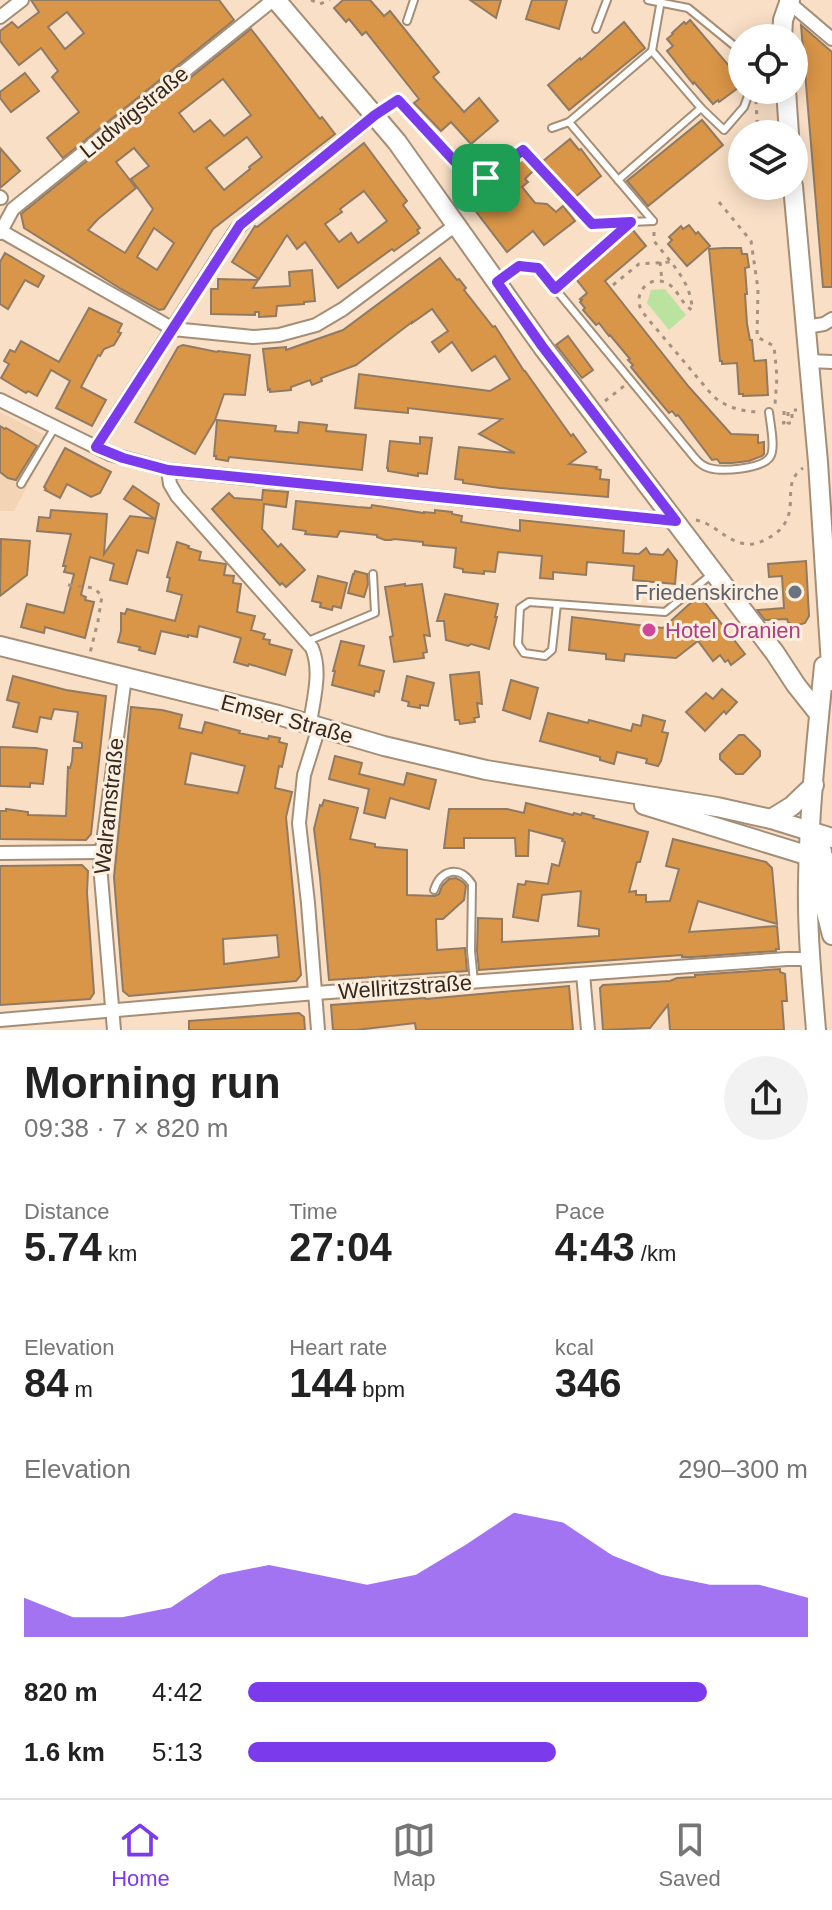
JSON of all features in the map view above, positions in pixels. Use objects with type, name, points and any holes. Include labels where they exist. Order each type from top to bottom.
[{"type":"street","points":[[274,0],[375,115],[457,224],[542,346],[775,653],[801,676],[824,709]]},
{"type":"street","name":"Ludwigstraße","points":[[1,232],[13,209],[274,0]]},
{"type":"street","points":[[783,24],[786,1]]},
{"type":"street","points":[[786,1],[832,39]]},
{"type":"street","points":[[0,17],[15,2]]},
{"type":"street","points":[[96,447],[240,225],[375,115]]},
{"type":"street","points":[[794,200],[818,462],[832,681]]},
{"type":"street","points":[[1,232],[173,329],[253,337],[279,335],[316,325],[343,309],[457,224]]},
{"type":"street","points":[[806,327],[824,324],[832,319]]},
{"type":"street","points":[[809,361],[832,362]]},
{"type":"street","points":[[0,400],[96,447],[168,470],[676,521]]},
{"type":"street","points":[[168,470],[170,484],[177,496],[308,641],[315,655],[314,726],[299,823],[318,1030]]},
{"type":"street","points":[[828,619],[824,709],[810,831],[821,860],[826,912],[832,935]]},
{"type":"street","name":"Emser Straße","points":[[0,646],[486,770],[717,807],[771,819],[832,838]]},
{"type":"street","name":"Walramstraße","points":[[114,1030],[100,852],[125,677]]},
{"type":"street","name":"Emser Straße","points":[[576,785],[821,860]]},
{"type":"street","points":[[771,819],[792,806],[814,785]]},
{"type":"street","points":[[0,853],[100,852]]},
{"type":"street","points":[[816,1030],[808,917],[821,860]]},
{"type":"street","name":"Wellritzstraße","points":[[0,1020],[794,958],[811,961]]},
{"type":"street","points":[[583,974],[588,1030]]},
{"type":"lane","points":[[407,21],[414,0]]},
{"type":"lane","points":[[596,29],[607,0]]},
{"type":"lane","points":[[648,0],[688,8],[728,41]]},
{"type":"lane","points":[[552,128],[569,122],[652,51],[661,1]]},
{"type":"lane","points":[[652,51],[724,130],[745,104]]},
{"type":"lane","points":[[375,115],[398,100],[471,179],[486,178],[523,150],[592,224],[653,221]]},
{"type":"lane","points":[[618,180],[701,108]]},
{"type":"lane","points":[[569,122],[653,221]]},
{"type":"lane","points":[[607,242],[631,222]]},
{"type":"lane","points":[[497,282],[519,266],[538,268],[699,464],[715,469],[757,467],[769,459],[773,450],[772,412]]},
{"type":"lane","points":[[555,289],[577,269]]},
{"type":"lane","points":[[21,484],[55,427]]},
{"type":"lane","points":[[557,604],[552,650],[545,656],[524,653],[518,644],[520,608],[529,602],[557,604],[665,612],[715,572]]},
{"type":"lane","points":[[308,641],[375,613],[373,574]]},
{"type":"lane","points":[[434,890],[439,878],[450,872],[463,874],[472,884],[474,982]]},
{"type":"path","points":[[311,0],[320,4],[330,0]]},
{"type":"path","points":[[719,202],[751,241],[758,289],[757,337],[774,346],[777,377],[772,412]]},
{"type":"path","points":[[653,221],[654,241],[687,285],[692,310],[686,307],[670,284],[662,281],[643,287],[640,307],[713,396],[726,406],[748,412]]},
{"type":"path","points":[[577,269],[607,242]]},
{"type":"path","points":[[660,262],[662,281]]},
{"type":"path","points":[[613,285],[639,264],[670,262]]},
{"type":"path","points":[[597,395],[603,403],[619,390]]},
{"type":"path","points":[[781,411],[781,424],[784,423],[784,411],[788,410],[788,423],[792,423],[792,410],[799,410]]},
{"type":"path","points":[[676,521],[699,520],[739,543],[755,544],[770,538],[790,515],[792,481],[796,472],[818,462]]},
{"type":"path","points":[[68,585],[94,588],[102,596],[87,668]]},
{"type":"shaded area","points":[[0,412],[52,439],[14,511],[0,511]]},
{"type":"green space","points":[[665,289],[686,315],[669,330],[647,303],[651,290]]},
{"type":"building","points":[[31,0],[219,0],[234,20],[63,158],[47,138],[79,112],[52,77],[58,71],[41,48],[19,65],[0,41],[0,31],[12,22],[18,28],[39,12]],"holes":[[[67,12],[84,33],[65,49],[48,27]]]},
{"type":"building","points":[[343,0],[370,0],[384,16],[390,11],[439,72],[433,77],[464,112],[479,98],[498,121],[471,144],[451,122],[441,131],[414,103],[419,99],[366,32],[362,35],[349,19],[346,22],[334,8]]},
{"type":"building","points":[[470,0],[501,0],[496,18]]},
{"type":"building","points":[[532,0],[567,0],[559,29],[526,19]]},
{"type":"building","points":[[690,20],[728,65],[728,95],[719,102],[713,104],[667,51],[673,46],[667,39],[684,22],[686,24]]},
{"type":"building","points":[[624,22],[645,48],[569,110],[548,85]]},
{"type":"building","points":[[251,29],[335,134],[213,229],[164,309],[159,310],[121,289],[24,228],[21,214]],"holes":[[[223,79],[251,115],[224,136],[210,120],[194,132],[179,113]],[[247,137],[262,157],[224,190],[206,168]],[[134,148],[149,166],[131,179],[153,209],[125,253],[88,230],[136,188],[116,162]],[[154,228],[174,243],[157,270],[137,257]]]},
{"type":"building","points":[[808,31],[832,52],[832,287],[823,287],[808,104]]},
{"type":"building","points":[[25,73],[39,91],[11,112],[0,98],[0,92]]},
{"type":"building","points":[[702,120],[723,145],[648,206],[627,181]]},
{"type":"building","points":[[570,139],[601,176],[575,197],[543,161]]},
{"type":"building","points":[[364,143],[407,201],[403,205],[420,228],[417,230],[419,233],[338,288],[305,242],[297,249],[287,235],[259,279],[232,262],[257,227]],"holes":[[[364,191],[387,221],[358,243],[351,233],[339,242],[325,224]]]},
{"type":"building","points":[[0,148],[20,171],[0,188]]},
{"type":"building","points":[[522,158],[533,171],[522,187],[535,203],[547,204],[556,212],[563,206],[575,221],[544,245],[533,231],[507,252],[474,209],[499,190],[492,182]]},
{"type":"building","points":[[689,225],[710,246],[687,266],[668,244],[672,240],[669,237],[681,226],[683,229]]},
{"type":"building","points":[[632,229],[646,246],[605,281],[689,387],[731,434],[758,435],[758,443],[764,442],[762,456],[732,463],[712,460],[678,415],[672,411],[669,413],[639,377],[631,367],[630,359],[610,335],[583,310],[585,308],[580,299],[587,293],[576,279],[594,264],[591,260],[602,250],[611,247]]},
{"type":"building","points":[[741,248],[742,254],[747,254],[749,267],[745,268],[747,324],[754,361],[766,360],[768,395],[739,394],[737,363],[722,364],[720,361],[709,249]]},
{"type":"building","points":[[5,253],[44,276],[38,287],[25,280],[8,309],[0,304],[0,262]]},
{"type":"building","points":[[440,258],[495,326],[524,371],[586,452],[569,464],[601,470],[600,479],[609,480],[608,497],[500,488],[455,479],[459,447],[515,453],[479,434],[502,419],[408,408],[408,413],[355,408],[359,374],[490,391],[510,379],[495,356],[472,371],[452,342],[439,352],[432,342],[448,331],[432,309],[356,365],[321,378],[322,381],[312,385],[310,380],[291,387],[291,390],[268,390],[263,349],[286,347],[286,350],[343,330]]},
{"type":"building","points":[[312,270],[315,301],[277,306],[276,316],[259,317],[259,312],[255,315],[211,314],[211,289],[218,289],[218,279],[258,280],[253,288],[290,286],[289,272]]},
{"type":"building","points":[[89,308],[122,324],[114,345],[98,355],[81,387],[106,400],[92,426],[56,408],[70,381],[51,370],[37,396],[1,378],[9,364],[4,361],[10,350],[15,352],[21,341],[59,362]]},
{"type":"building","points":[[568,336],[593,370],[582,378],[556,345]]},
{"type":"building","points":[[183,345],[250,355],[245,395],[224,394],[215,420],[195,454],[135,422],[178,347]]},
{"type":"building","points":[[217,420],[276,426],[275,431],[298,433],[299,422],[327,425],[326,431],[366,435],[362,470],[229,457],[228,461],[216,459]]},
{"type":"building","points":[[0,426],[37,446],[16,480],[0,472]]},
{"type":"building","points":[[420,437],[432,438],[427,474],[418,473],[418,476],[388,471],[390,441],[420,444]]},
{"type":"building","points":[[65,448],[111,472],[100,493],[91,497],[67,484],[60,498],[45,490]]},
{"type":"building","points":[[133,486],[159,504],[148,553],[137,550],[127,584],[110,580],[114,564],[90,557],[81,595],[86,597],[85,600],[94,602],[85,638],[45,627],[44,633],[21,627],[27,604],[64,613],[74,574],[64,572],[66,566],[63,566],[71,534],[37,531],[39,517],[50,518],[51,510],[107,514],[104,554],[130,516],[155,519],[124,499]]},
{"type":"building","points":[[263,490],[288,492],[286,507],[264,504],[262,529],[305,570],[286,587],[282,583],[280,585],[212,509],[229,493],[234,498],[262,500]]},
{"type":"building","points":[[296,501],[371,508],[372,505],[424,513],[435,513],[435,510],[452,512],[462,516],[461,522],[520,531],[520,520],[624,531],[623,553],[639,554],[646,548],[650,554],[663,555],[668,549],[677,561],[675,584],[633,580],[634,566],[587,562],[586,575],[553,572],[553,579],[540,578],[542,556],[498,552],[495,572],[463,572],[463,569],[454,567],[456,548],[385,540],[377,535],[340,531],[337,537],[305,534],[306,531],[293,529]]},
{"type":"building","points":[[1,539],[30,541],[27,575],[0,596]]},
{"type":"building","points":[[177,542],[201,552],[199,560],[226,564],[224,575],[234,576],[233,583],[241,584],[237,612],[255,616],[251,630],[265,634],[263,639],[270,640],[269,644],[292,650],[285,675],[234,662],[241,638],[199,626],[197,637],[161,631],[155,654],[118,642],[121,613],[125,614],[127,609],[175,621],[182,595],[167,591],[170,578],[167,577]]},
{"type":"building","name":"Friedenskirche","points":[[806,561],[809,616],[805,623],[795,626],[787,619],[765,620],[757,610],[784,608],[782,576],[769,577],[768,564]]},
{"type":"building","points":[[355,571],[367,574],[364,597],[348,593]]},
{"type":"building","points":[[318,576],[347,583],[341,608],[333,606],[332,610],[312,601]]},
{"type":"building","points":[[422,584],[430,636],[424,635],[427,652],[423,653],[424,658],[394,662],[385,587]]},
{"type":"building","points":[[445,594],[498,604],[489,649],[446,640],[444,621],[437,621]]},
{"type":"building","name":"Hotel Oranien","points":[[695,599],[703,600],[745,654],[731,665],[720,655],[713,661],[698,641],[676,658],[625,654],[624,661],[606,659],[606,654],[569,650],[572,617],[663,628]]},
{"type":"building","points":[[341,641],[364,646],[359,665],[384,671],[379,692],[375,691],[374,696],[332,685]]},
{"type":"building","points":[[479,672],[482,704],[477,703],[479,717],[474,718],[475,722],[460,724],[459,720],[455,720],[450,675]]},
{"type":"building","points":[[13,676],[66,690],[106,696],[91,834],[86,840],[0,839],[0,811],[6,809],[28,812],[28,815],[66,816],[68,767],[73,748],[82,748],[82,743],[74,741],[78,712],[54,709],[51,719],[40,717],[37,732],[13,727],[19,703],[7,700]]},
{"type":"building","points":[[407,676],[434,683],[428,706],[408,706],[409,702],[402,700]]},
{"type":"building","points":[[511,680],[538,688],[530,719],[503,710]]},
{"type":"building","points":[[722,689],[737,702],[705,731],[686,712],[706,693],[713,699]]},
{"type":"building","points":[[131,707],[182,715],[179,728],[202,733],[205,722],[239,733],[268,739],[269,736],[280,738],[279,742],[287,744],[275,788],[292,792],[286,817],[301,975],[296,981],[129,996],[123,991],[114,877]],"holes":[[[191,753],[245,766],[238,793],[185,784]],[[277,935],[279,957],[224,964],[223,939]]]},
{"type":"building","points":[[548,713],[631,731],[633,724],[641,726],[643,715],[665,721],[662,732],[668,733],[661,761],[658,766],[646,763],[647,759],[617,752],[614,764],[600,760],[600,757],[540,741]]},
{"type":"building","points":[[739,735],[744,735],[760,751],[760,756],[743,774],[736,774],[720,759],[720,754]]},
{"type":"building","points":[[0,747],[47,750],[43,784],[0,786]]},
{"type":"building","points":[[335,756],[362,763],[359,774],[404,785],[407,773],[436,780],[429,809],[390,798],[385,818],[364,813],[369,789],[329,779]]},
{"type":"building","points":[[324,800],[358,808],[350,839],[375,844],[375,847],[407,850],[407,895],[435,896],[449,879],[456,878],[463,882],[466,886],[464,900],[443,919],[436,919],[437,950],[465,948],[467,971],[329,980],[314,829]]},
{"type":"building","points":[[526,803],[573,815],[582,813],[648,832],[629,892],[646,895],[646,902],[670,901],[679,869],[666,866],[673,839],[766,862],[772,868],[777,924],[698,901],[689,932],[777,926],[779,949],[479,970],[478,918],[502,919],[502,942],[599,936],[599,929],[578,926],[581,891],[542,895],[538,921],[513,917],[518,884],[525,885],[526,881],[548,884],[552,864],[559,866],[565,842],[563,839],[529,830],[528,856],[516,856],[515,838],[464,838],[464,848],[444,848],[449,809],[507,809],[524,813]]},
{"type":"building","points":[[82,865],[88,871],[94,993],[90,999],[0,1005],[0,866]]},
{"type":"building","points":[[780,969],[785,974],[787,1001],[782,1001],[784,1030],[670,1030],[668,1005],[650,1028],[603,1030],[600,988],[603,985]]},
{"type":"building","points":[[569,986],[573,1030],[416,1030],[415,1023],[333,1030],[331,1005]]},
{"type":"building","points":[[299,1013],[304,1017],[305,1030],[189,1030],[189,1021]]},
{"type":"place","name":"Friedenskirche","points":[[795,592]]},
{"type":"place","name":"Hotel Oranien","points":[[649,630]]},
{"type":"route","points":[[398,100],[471,179],[486,178],[523,150],[592,224],[631,222],[555,289],[538,268],[531,267],[519,266],[497,282],[676,521],[168,470],[110,454],[96,447],[240,225],[375,115],[398,100]]}]
